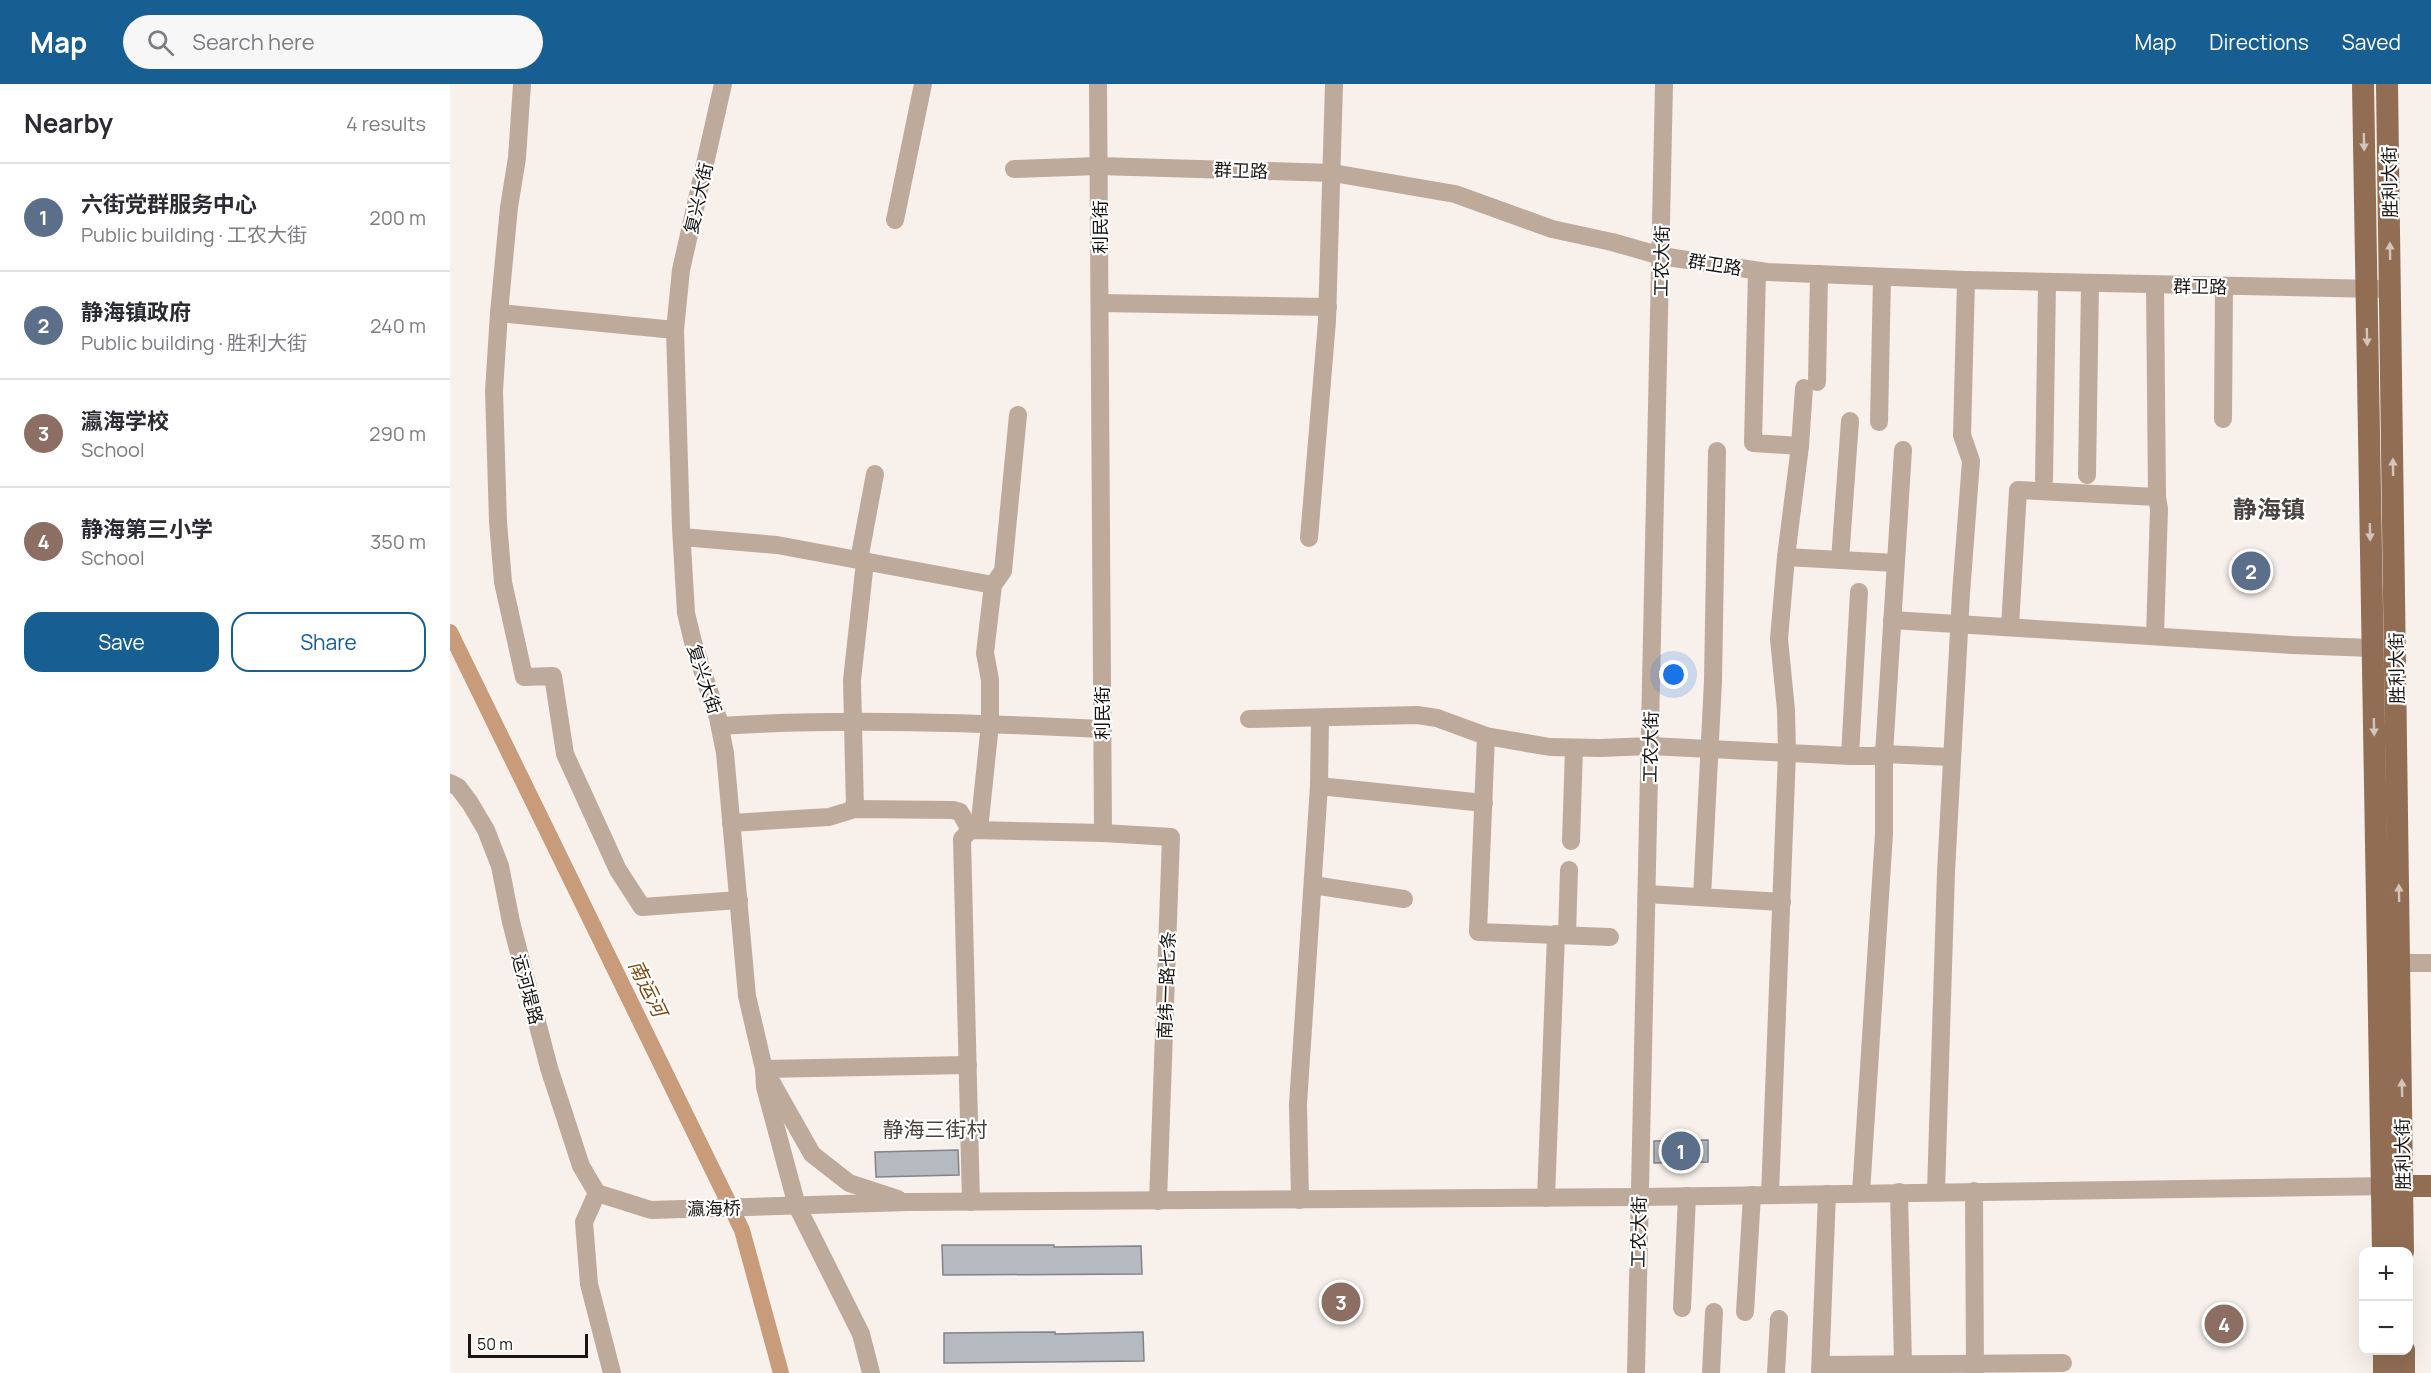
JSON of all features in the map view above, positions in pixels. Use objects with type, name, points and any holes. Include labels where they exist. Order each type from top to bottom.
[{"type":"main road","points":[[2363,84],[2372,648],[2389,963]]},
{"type":"main road","name":"胜利大街","points":[[2387,84],[2391,290],[2389,963],[2393,1186],[2402,1247]]},
{"type":"main road","points":[[2384,1247],[2393,1186],[2431,1186]]},
{"type":"main road","points":[[2384,1355],[2384,1373]]},
{"type":"main road","points":[[2404,1355],[2404,1373]]},
{"type":"street","points":[[522,84],[517,158],[509,207],[499,313],[494,391],[498,522],[503,582],[524,677],[553,676],[565,754],[618,870],[642,908],[739,900]]},
{"type":"street","name":"复兴大街","points":[[723,84],[681,270],[675,330],[686,613],[720,726],[725,753],[747,996],[764,1069],[812,1154],[849,1183],[908,1202]]},
{"type":"street","points":[[895,220],[923,84]]},
{"type":"street","name":"利民街","points":[[1098,84],[1103,833]]},
{"type":"street","points":[[1309,538],[1328,307],[1334,84]]},
{"type":"street","name":"工农大街","points":[[1636,1373],[1664,84]]},
{"type":"street","name":"群卫路","points":[[1014,169],[1099,166],[1333,173],[1455,194],[1552,229],[1612,242],[1661,256],[1757,271],[1966,280],[2391,290]]},
{"type":"street","points":[[1757,271],[1753,443],[1800,446]]},
{"type":"street","points":[[1745,1312],[1761,1195],[1782,902],[1787,753],[1786,710],[1779,639],[1786,557],[1800,446],[1811,385],[1819,274]]},
{"type":"street","points":[[1879,422],[1882,277]]},
{"type":"street","points":[[1936,1191],[1952,757],[1971,461],[1962,435],[1966,280]]},
{"type":"street","points":[[2044,480],[2047,282]]},
{"type":"street","points":[[2087,475],[2090,283]]},
{"type":"street","points":[[2155,285],[2159,509],[2155,636]]},
{"type":"street","points":[[2223,419],[2224,286]]},
{"type":"street","points":[[1100,303],[1328,307]]},
{"type":"street","points":[[499,313],[675,330]]},
{"type":"street","points":[[975,830],[990,724],[990,680],[985,652],[993,585],[1003,572],[1018,415]]},
{"type":"street","points":[[1840,560],[1850,421]]},
{"type":"street","points":[[1861,1193],[1884,834],[1884,754],[1903,450]]},
{"type":"street","points":[[1702,897],[1713,681],[1717,451]]},
{"type":"street","points":[[855,809],[852,680],[862,561],[875,474]]},
{"type":"street","points":[[2010,627],[2018,490],[2157,497]]},
{"type":"street","points":[[682,537],[777,545],[993,585]]},
{"type":"street","points":[[1786,557],[1895,563]]},
{"type":"street","points":[[1850,756],[1859,592]]},
{"type":"street","points":[[1892,620],[2372,648]]},
{"type":"street","points":[[1249,720],[1417,715],[1437,718],[1486,736],[1541,746],[1574,748],[1650,746],[1850,756],[1884,754],[1952,757]]},
{"type":"street","points":[[1300,1200],[1298,1104],[1319,786],[1320,718]]},
{"type":"street","points":[[720,726],[853,721],[1102,729]]},
{"type":"street","points":[[1486,736],[1479,932],[1610,937]]},
{"type":"street","points":[[1571,841],[1574,748]]},
{"type":"street","name":"运河堤路","points":[[454,785],[486,830],[500,866],[511,922],[549,1068],[581,1167],[597,1193]]},
{"type":"street","points":[[1319,786],[1484,802]]},
{"type":"street","points":[[731,823],[829,817],[855,809],[952,810],[960,812],[975,830]]},
{"type":"street","points":[[971,1202],[962,839],[975,830],[1103,833]]},
{"type":"street","name":"南纬一路七条","points":[[1103,833],[1171,837],[1158,1201]]},
{"type":"street","points":[[1546,1198],[1561,935],[1569,870]]},
{"type":"street","points":[[1313,885],[1404,899]]},
{"type":"street","points":[[1647,894],[1782,902]]},
{"type":"street","points":[[2389,963],[2431,963]]},
{"type":"street","points":[[872,1373],[861,1334],[797,1206],[765,1087],[764,1069],[968,1065]]},
{"type":"street","name":"瀛海桥","points":[[597,1193],[651,1210],[908,1202],[1639,1197],[2393,1186]]},
{"type":"street","points":[[1974,1191],[1975,1368]]},
{"type":"street","points":[[1899,1192],[1903,1364]]},
{"type":"street","points":[[597,1193],[584,1222],[589,1284],[612,1373]]},
{"type":"street","points":[[1827,1194],[1821,1369],[1903,1364],[1975,1368],[2063,1363]]},
{"type":"street","points":[[1682,1308],[1687,1196]]},
{"type":"street","points":[[1711,1373],[1714,1312]]},
{"type":"street","points":[[1776,1373],[1779,1318]]},
{"type":"building","points":[[1708,1140],[1708,1162],[1654,1163],[1654,1141]]},
{"type":"building","points":[[958,1150],[959,1175],[876,1177],[875,1152]]},
{"type":"building","points":[[942,1245],[1141,1246],[1142,1274],[943,1275]]},
{"type":"building","points":[[1055,1332],[1055,1334],[1143,1332],[1144,1361],[944,1363],[944,1333]]},
{"type":"waterway","name":"南运河","points":[[450,632],[742,1230],[781,1373]]},
{"type":"place","name":"静海镇政府","points":[[2251,571]]},
{"type":"place","name":"六街党群服务中心","points":[[1681,1151]]},
{"type":"place","name":"瀛海学校","points":[[1341,1302]]},
{"type":"place","name":"静海第三小学","points":[[2224,1324]]},
{"type":"district","name":"静海镇","points":[[2269,508]]},
{"type":"district","name":"静海三街村","points":[[935,1129]]}]
